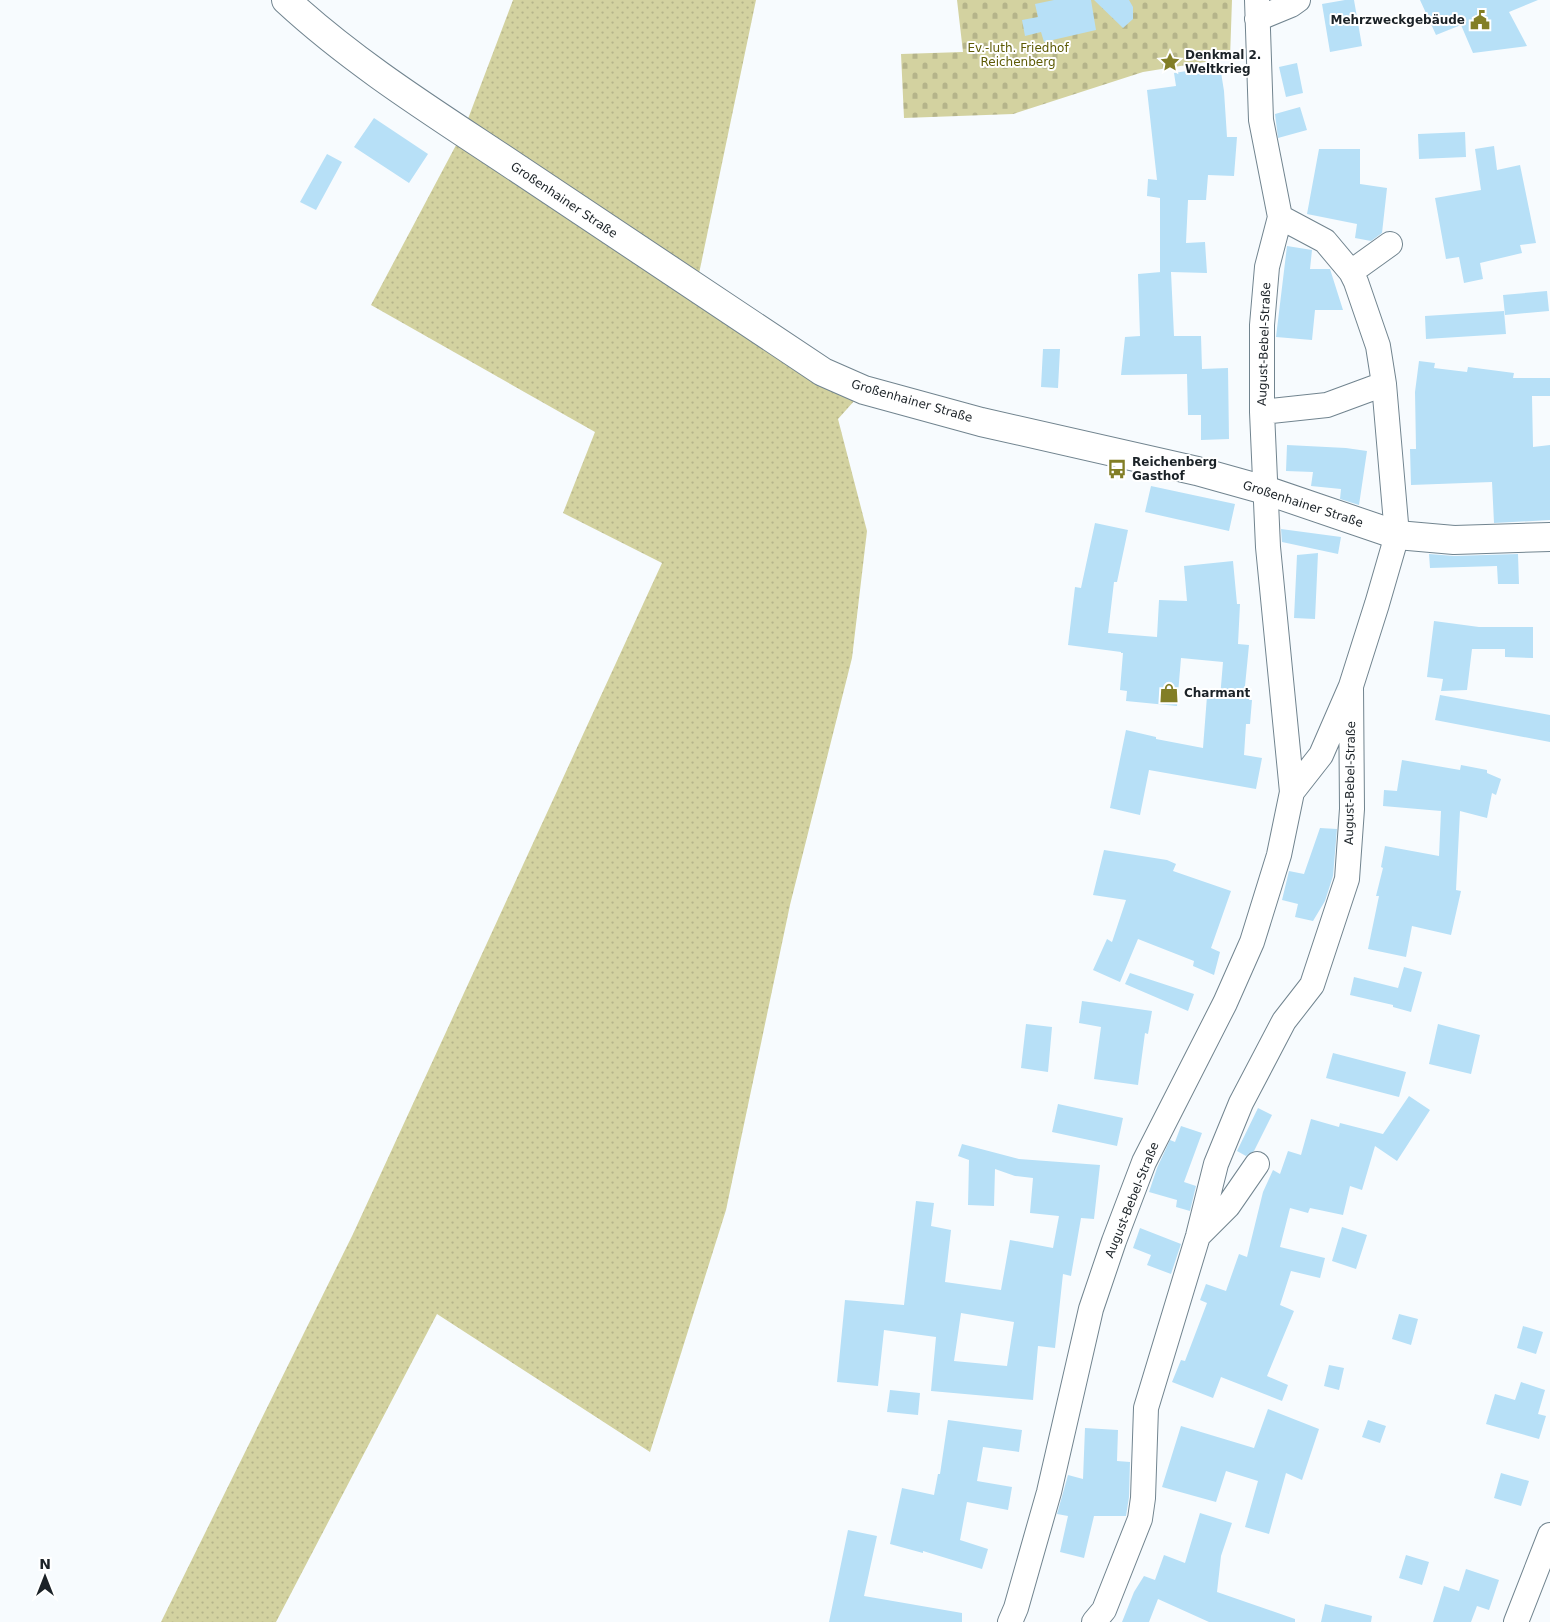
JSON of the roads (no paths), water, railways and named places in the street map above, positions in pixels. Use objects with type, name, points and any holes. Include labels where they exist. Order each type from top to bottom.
[{"type":"street","name":"Großenhainer Straße","points":[[286,0],[311,22],[386,79],[583,213],[823,372],[864,390],[981,422],[1197,471],[1265,490],[1396,535],[1454,540],[1550,536]]},
{"type":"street","name":"August-Bebel-Straße","points":[[1010,1622],[1016,1608],[1049,1492],[1091,1309],[1114,1241],[1144,1162],[1225,1003],[1252,942],[1279,855],[1292,792],[1268,546],[1262,412],[1262,325],[1267,267],[1280,218],[1260,120],[1257,10],[1291,6],[1298,0]]},
{"type":"street","name":"August-Bebel-Straße","points":[[1280,218],[1325,241],[1351,272],[1356,282],[1378,346],[1384,384],[1396,535],[1351,686],[1321,755],[1292,792]]},
{"type":"street","points":[[1351,272],[1390,244]]},
{"type":"street","name":"August-Bebel-Straße","points":[[1262,412],[1327,405],[1384,384]]},
{"type":"street","name":"August-Bebel-Straße","points":[[1094,1622],[1104,1610],[1140,1519],[1143,1498],[1146,1408],[1198,1236],[1216,1164],[1241,1103],[1284,1021],[1312,985],[1347,879],[1352,809],[1351,686]]},
{"type":"street","name":"August-Bebel-Straße","points":[[1198,1236],[1228,1206],[1257,1164]]},
{"type":"street","points":[[1516,1622],[1550,1535]]},
{"type":"place","name":"Mehrzweckgebäude","points":[[1480,20]]},
{"type":"place","name":"Denkmal 2. Weltkrieg","points":[[1170,62]]},
{"type":"place","name":"Reichenberg Gasthof","points":[[1117,469]]},
{"type":"place","name":"Charmant","points":[[1169,693]]},
{"type":"park label","name":"Ev.-luth. Friedhof Reichenberg","points":[[1018,55]]}]
